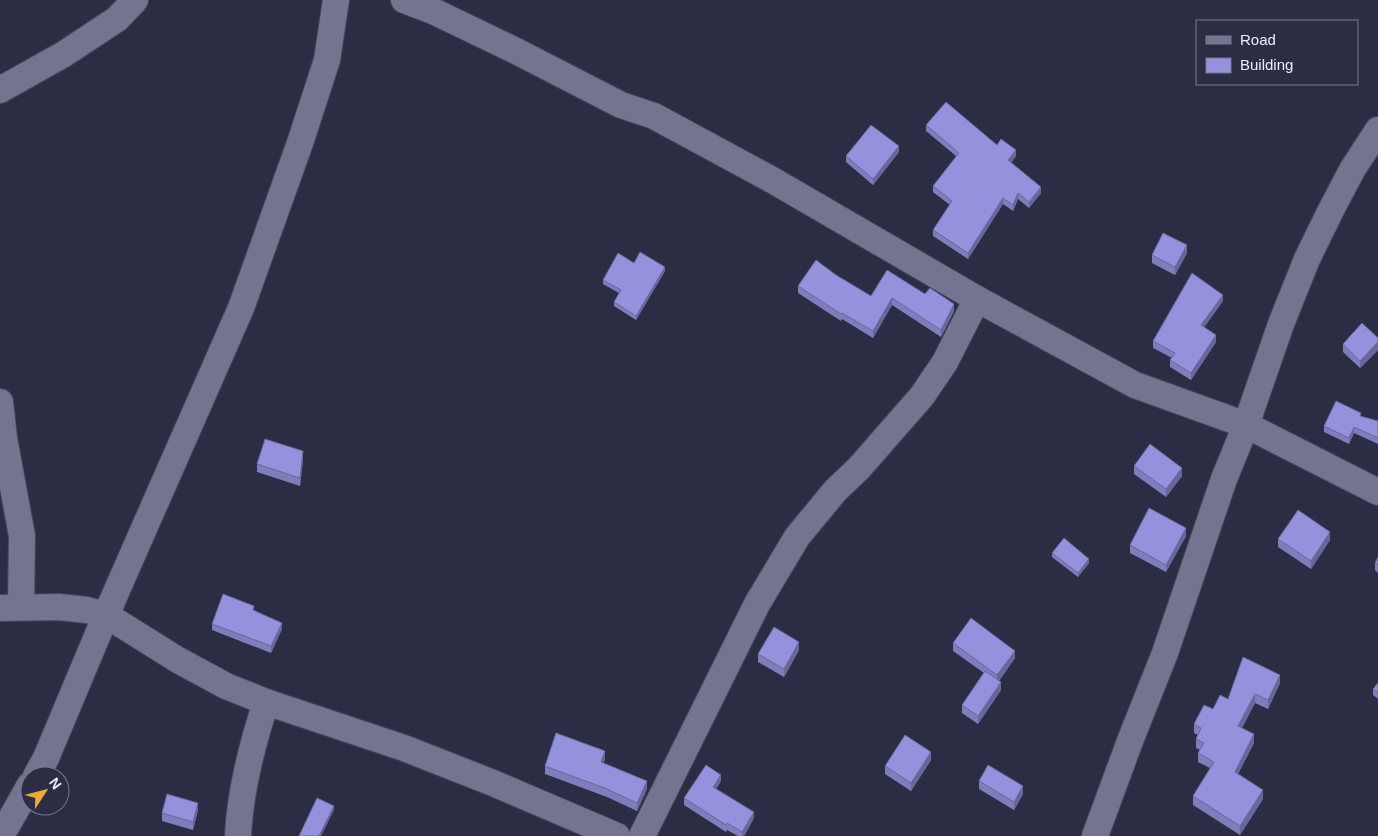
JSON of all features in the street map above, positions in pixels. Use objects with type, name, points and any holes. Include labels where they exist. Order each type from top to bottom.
[{"type":"street","points":[[0,90],[64,54],[117,20],[135,0]]},
{"type":"street","points":[[42,766],[241,308],[300,143],[327,60],[336,0]]},
{"type":"street","points":[[404,0],[433,11],[516,51],[621,105],[654,116],[774,181],[977,299],[1135,385],[1246,425],[1378,492]]},
{"type":"street","points":[[1095,836],[1130,740],[1165,653],[1224,479],[1246,425],[1281,324],[1308,259],[1352,170],[1378,130]]},
{"type":"street","points":[[642,836],[757,604],[797,537],[835,491],[865,462],[922,396],[945,362],[977,299]]},
{"type":"street","points":[[0,402],[4,438],[22,536],[11,607],[87,610],[106,616],[178,660],[226,686],[266,702],[404,748],[493,783],[617,836]]},
{"type":"street","points":[[238,836],[239,809],[256,732],[266,702]]},
{"type":"street","points":[[1,836],[20,803]]},
{"type":"building","points":[[946,102],[997,145],[1001,139],[1016,150],[1008,160],[1041,187],[1029,202],[1018,193],[1013,205],[1003,198],[968,253],[933,230],[952,201],[933,186],[959,153],[926,125]]},
{"type":"building","points":[[871,125],[899,146],[873,179],[846,156]]},
{"type":"building","points":[[1163,233],[1187,245],[1175,267],[1152,255]]},
{"type":"building","points":[[640,252],[665,267],[636,316],[614,302],[621,290],[603,280],[618,253],[634,263]]},
{"type":"building","points":[[816,260],[836,275],[871,296],[887,270],[925,294],[930,288],[954,304],[941,330],[892,298],[873,331],[841,314],[798,286]]},
{"type":"building","points":[[1192,273],[1223,295],[1201,325],[1216,335],[1191,373],[1170,360],[1175,353],[1153,341]]},
{"type":"building","points":[[1362,323],[1378,338],[1378,342],[1360,361],[1343,344]]},
{"type":"building","points":[[1336,401],[1361,413],[1360,416],[1378,421],[1378,438],[1354,427],[1349,438],[1324,426]]},
{"type":"building","points":[[265,439],[303,451],[300,478],[257,464]]},
{"type":"building","points":[[1150,444],[1182,468],[1166,489],[1134,466]]},
{"type":"building","points":[[1149,508],[1186,528],[1166,565],[1130,545]]},
{"type":"building","points":[[1298,510],[1330,532],[1311,561],[1278,539]]},
{"type":"building","points":[[1064,538],[1089,559],[1078,573],[1052,553]]},
{"type":"building","points":[[223,594],[254,606],[253,610],[282,623],[271,646],[212,624]]},
{"type":"building","points":[[971,618],[1015,651],[997,675],[953,643]]},
{"type":"building","points":[[774,627],[799,642],[784,669],[758,654]]},
{"type":"building","points":[[1243,657],[1280,675],[1268,700],[1255,694],[1238,726],[1254,734],[1235,772],[1263,790],[1240,826],[1193,796],[1214,762],[1198,753],[1204,743],[1196,739],[1201,728],[1194,724],[1204,705],[1213,709],[1220,695],[1228,699]]},
{"type":"building","points":[[985,671],[1001,682],[978,716],[962,705]]},
{"type":"building","points":[[1378,683],[1378,693],[1373,689]]},
{"type":"building","points":[[556,733],[605,751],[601,762],[647,781],[637,803],[607,789],[545,766]]},
{"type":"building","points":[[905,735],[931,752],[911,783],[885,766]]},
{"type":"building","points":[[706,765],[721,775],[713,787],[754,812],[742,832],[727,823],[726,825],[684,798]]},
{"type":"building","points":[[988,765],[1023,786],[1014,802],[979,781]]},
{"type":"building","points":[[167,794],[198,803],[193,822],[162,813]]},
{"type":"building","points":[[317,798],[334,806],[319,836],[299,836]]}]
